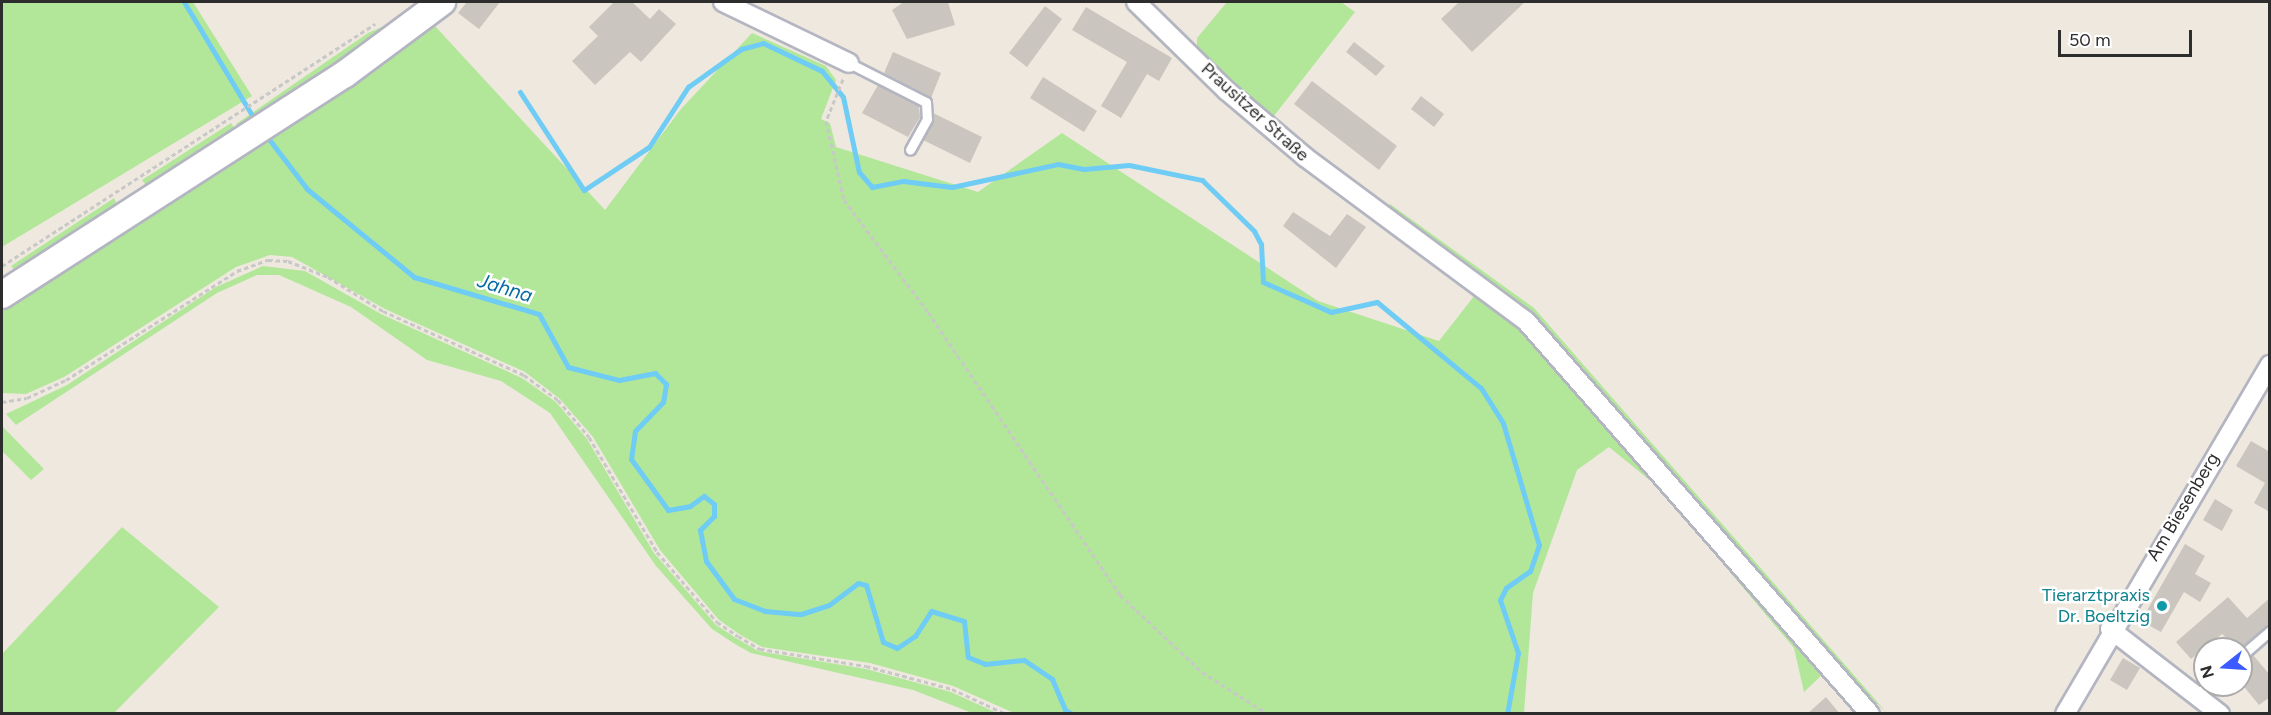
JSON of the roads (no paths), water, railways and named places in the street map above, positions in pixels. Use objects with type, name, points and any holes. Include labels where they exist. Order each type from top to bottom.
[{"type":"main road","points":[[7,276],[126,215],[247,139],[436,8]]},
{"type":"street","points":[[723,2],[849,63]]},
{"type":"street","name":"Prausitzer Straße","points":[[1136,2],[1269,128],[1526,321],[1870,714]]},
{"type":"street","name":"Am Biesenberg","points":[[2065,714],[2110,629],[2270,365]]},
{"type":"street","points":[[2110,629],[2193,683]]},
{"type":"street","points":[[2208,697],[2220,714]]},
{"type":"lane","points":[[849,63],[926,102],[927,119],[910,150]]},
{"type":"lane","points":[[2253,646],[2270,631]]},
{"type":"waterway","name":"Jahna","points":[[184,2],[256,122]]},
{"type":"waterway","points":[[520,92],[584,190],[649,147],[688,87],[741,49],[763,43],[822,71],[843,97],[859,172],[872,187],[903,181],[952,187],[1058,164],[1084,169],[1129,165],[1202,180],[1254,231],[1261,244],[1263,282],[1331,312],[1377,302],[1481,388],[1503,423],[1539,545],[1530,571],[1506,588],[1500,600],[1518,653],[1507,714]]},
{"type":"waterway","name":"Jahna","points":[[265,134],[307,189],[414,277],[539,314],[568,367],[619,380],[655,373],[666,384],[663,402],[635,431],[631,459],[668,510],[690,506],[704,496],[714,504],[714,516],[700,530],[706,561],[734,599],[765,611],[801,614],[829,605],[858,583],[866,585],[883,642],[897,648],[915,636],[931,611],[964,621],[968,657],[985,664],[1024,660],[1052,679],[1065,710],[1072,714]]},
{"type":"place","name":"Tierarztpraxis Dr. Boeltzig","points":[[2162,606]]}]
